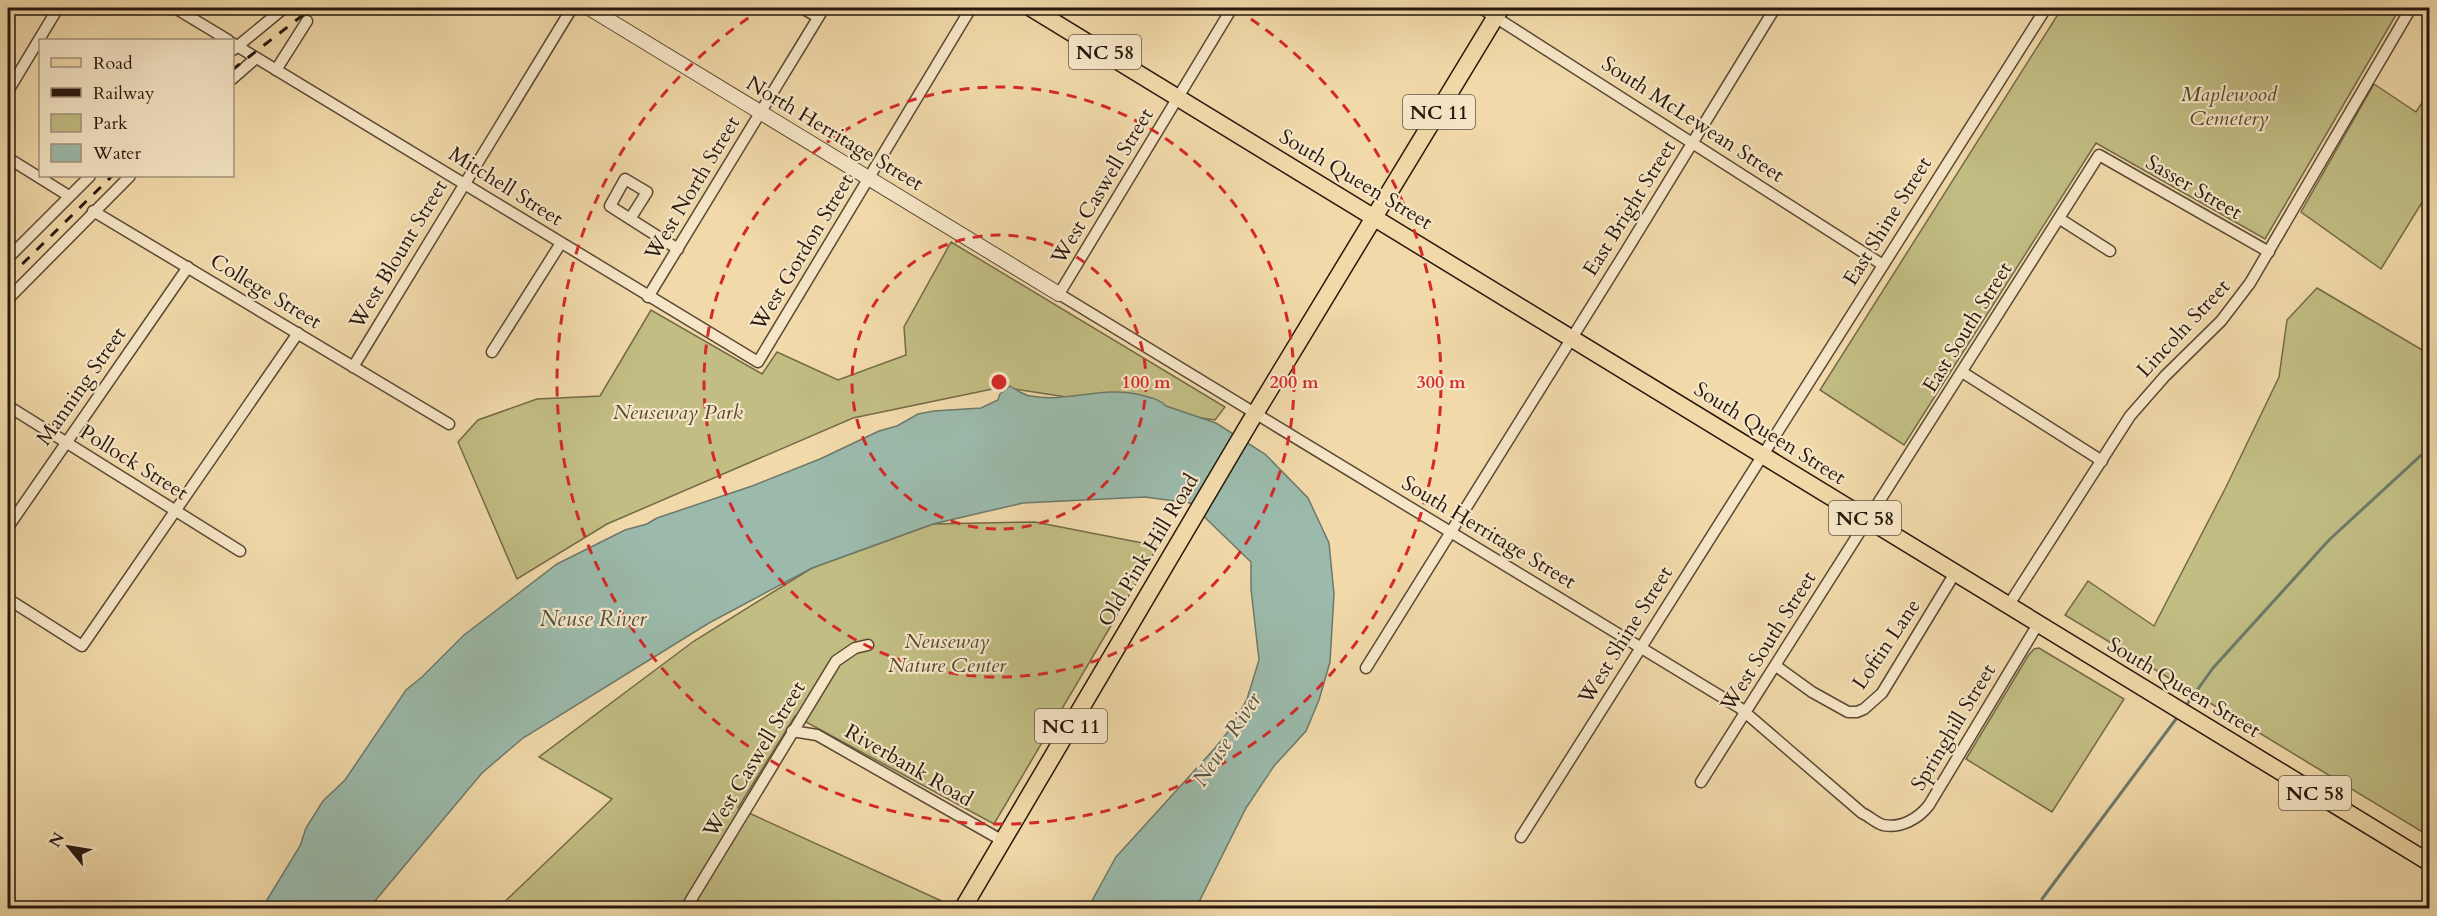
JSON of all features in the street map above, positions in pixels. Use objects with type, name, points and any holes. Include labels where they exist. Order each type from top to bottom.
[{"type":"main road","name":"NC 58","points":[[1031,8],[1179,97]]},
{"type":"main road","name":"NC 11","points":[[1376,217],[1499,12]]},
{"type":"main road","name":"South Queen Street","points":[[1179,97],[2430,863]]},
{"type":"main road","name":"Old Pink Hill Road","points":[[963,909],[1178,543],[1376,217]]},
{"type":"street","points":[[39,39],[58,8]]},
{"type":"street","name":"Mitchell Street","points":[[176,8],[224,39]]},
{"type":"street","points":[[234,44],[284,8]]},
{"type":"street","name":"West Blount Street","points":[[353,368],[464,182],[572,8]]},
{"type":"street","name":"North Herritage Street","points":[[589,8],[1059,294]]},
{"type":"street","points":[[802,8],[821,12]]},
{"type":"street","name":"West Gordon Street","points":[[758,362],[971,8]]},
{"type":"street","name":"West Caswell Street","points":[[1059,294],[1232,8]]},
{"type":"street","name":"South McLewean Street","points":[[1481,8],[1499,12],[1693,142],[1883,264]]},
{"type":"street","name":"East Bright Street","points":[[1366,668],[1775,8]]},
{"type":"street","name":"East Shine Street","points":[[1762,455],[2046,8]]},
{"type":"street","name":"Lincoln Street","points":[[2008,606],[2144,399],[2221,321],[2250,283],[2412,8]]},
{"type":"street","name":"West North Street","points":[[648,297],[821,12]]},
{"type":"street","points":[[276,70],[307,21]]},
{"type":"street","points":[[8,91],[39,40]]},
{"type":"street","name":"Mitchell Street","points":[[234,46],[464,182],[648,297],[758,362]]},
{"type":"street","points":[[234,77],[256,58]]},
{"type":"street","name":"Sasser Street","points":[[2099,156],[2269,252]]},
{"type":"street","name":"East South Street","points":[[1868,520],[2099,156]]},
{"type":"street","points":[[8,158],[69,196]]},
{"type":"street","points":[[8,258],[89,177]]},
{"type":"street","points":[[8,299],[129,177]]},
{"type":"street","name":"College Street","points":[[93,211],[449,424]]},
{"type":"street","points":[[630,219],[678,249]]},
{"type":"street","points":[[2060,219],[2110,251]]},
{"type":"street","points":[[492,352],[561,243]]},
{"type":"street","name":"Manning Street","points":[[8,527],[188,267]]},
{"type":"street","name":"South Herritage Street","points":[[1059,294],[1253,418],[1450,531],[1745,713],[1862,813],[1883,825]]},
{"type":"street","points":[[8,599],[82,646],[298,333]]},
{"type":"street","points":[[1962,372],[2102,461]]},
{"type":"street","name":"Pollock Street","points":[[8,406],[240,551]]},
{"type":"street","name":"West Shine Street","points":[[1521,837],[1762,455]]},
{"type":"street","name":"West South Street","points":[[1701,782],[1868,520]]},
{"type":"street","name":"Loftin Lane","points":[[1776,666],[1812,692],[1848,712],[1864,709],[1882,693],[1955,573]]},
{"type":"street","name":"Springhill Street","points":[[1883,825],[1902,825],[1922,814],[1929,805],[2038,624]]},
{"type":"street","name":"West Caswell Street","points":[[686,909],[836,661],[855,648],[868,645]]},
{"type":"street","name":"Riverbank Road","points":[[792,731],[817,735],[1004,841]]},
{"type":"green space","name":"Maplewood Cemetery","points":[[2062,8],[2400,8],[2265,239],[2096,143],[1904,445],[1820,390]]},
{"type":"green space","points":[[2374,84],[2416,112],[2430,91],[2429,191],[2381,269],[2301,212]]},
{"type":"green space","name":"Neuseway Park","points":[[951,242],[1225,407],[1215,420],[1002,387],[853,418],[607,524],[517,579],[458,442],[478,420],[537,399],[600,396],[651,310],[762,374],[777,352],[838,380],[906,355],[904,327]]},
{"type":"green space","points":[[2317,288],[2429,354],[2429,836],[2065,615],[2088,581],[2154,626],[2226,487],[2279,377],[2287,320]]},
{"type":"green space","name":"Neuseway Nature Center","points":[[1035,522],[1158,546],[994,824],[795,716],[738,808],[957,908],[498,908],[612,799],[539,757],[694,641],[812,568],[933,524]]},
{"type":"green space","points":[[2039,648],[2124,699],[2052,812],[1966,759],[2028,656],[2034,649]]},
{"type":"water","name":"Neuse River","points":[[1010,386],[1026,395],[1045,398],[1127,392],[1155,399],[1166,406],[1216,423],[1265,454],[1308,498],[1329,543],[1334,594],[1330,662],[1319,700],[1306,731],[1274,766],[1246,808],[1196,908],[1088,908],[1116,857],[1231,728],[1247,699],[1259,660],[1251,589],[1251,562],[1190,503],[1145,497],[1023,503],[933,524],[812,568],[709,623],[523,738],[482,773],[369,908],[262,908],[300,846],[306,828],[323,801],[345,780],[406,690],[464,635],[557,564],[625,530],[752,486],[820,459],[879,431],[897,426],[918,414],[981,408],[998,400],[1000,394]]},
{"type":"waterway","points":[[2185,707],[2213,668],[2329,540],[2430,447]]},
{"type":"waterway","points":[[2042,899],[2179,715]]},
{"type":"railway","points":[[234,68],[312,8]]},
{"type":"railway","points":[[8,278],[111,177]]}]
